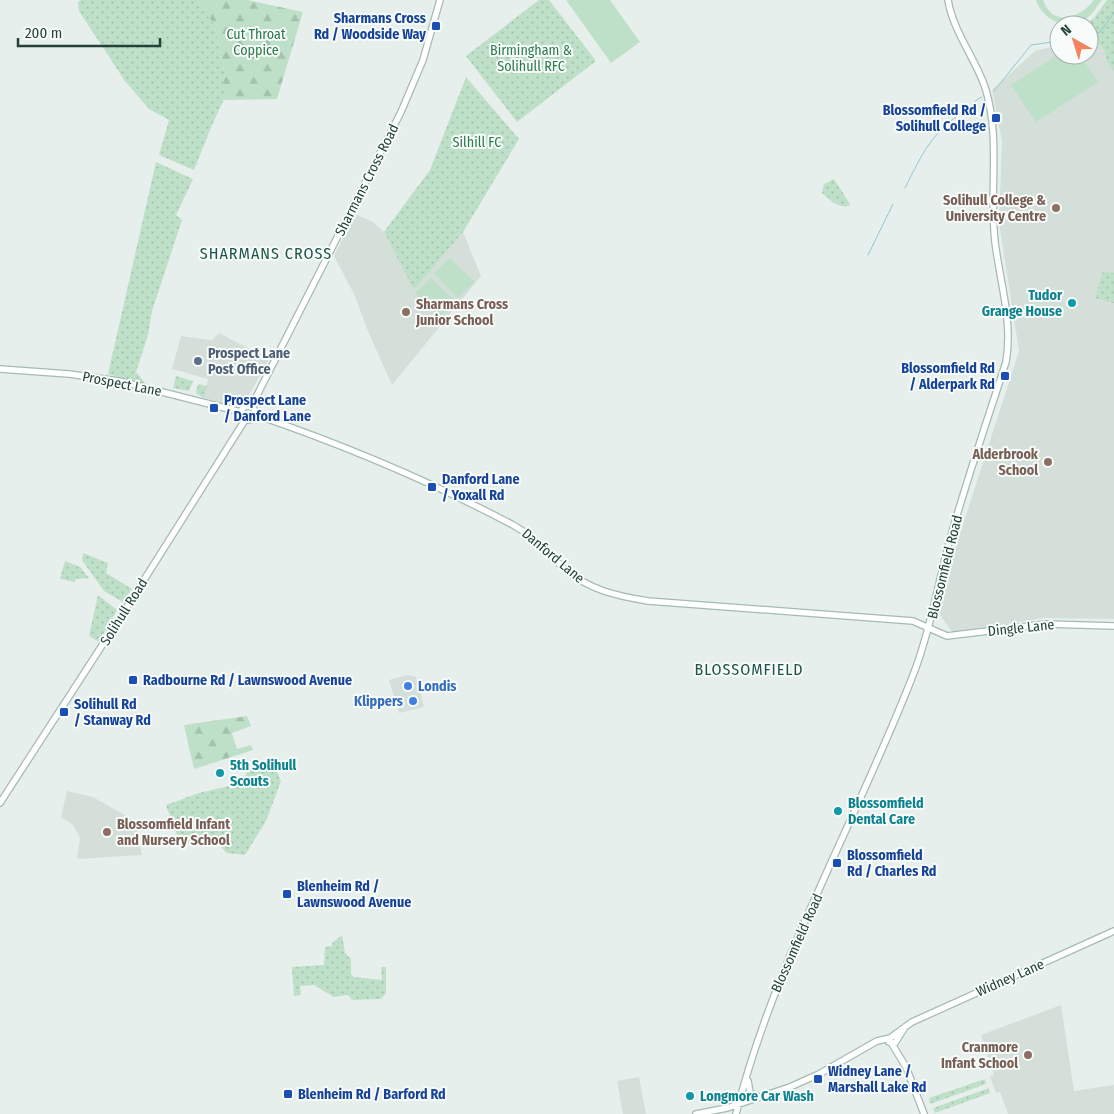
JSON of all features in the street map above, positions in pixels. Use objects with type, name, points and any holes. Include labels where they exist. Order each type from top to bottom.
[{"type":"street","name":"Sharmans Cross Road","points":[[251,406],[401,112],[422,60],[440,0]]},
{"type":"street","name":"Blossomfield Road","points":[[736,1114],[779,981],[860,800],[915,669],[930,627],[949,541],[1006,362],[1009,346],[1007,318],[995,242],[992,196],[995,150],[991,118],[985,87],[955,22],[948,0]]},
{"type":"street","name":"Prospect Lane","points":[[0,369],[69,374],[119,381],[241,412]]},
{"type":"street","points":[[251,406],[256,415],[250,420],[245,420],[241,412],[244,407],[251,406]]},
{"type":"street","name":"Danford Lane","points":[[256,415],[325,439],[392,466],[512,524],[535,539],[574,576],[602,592],[648,601],[913,621],[930,627]]},
{"type":"street","name":"Solihull Road","points":[[0,803],[245,420]]},
{"type":"street","name":"Dingle Lane","points":[[930,627],[947,636],[956,636],[1046,624],[1114,626]]},
{"type":"street","name":"Widney Lane","points":[[696,1114],[718,1110],[790,1087],[819,1074],[876,1041],[893,1040],[906,1026],[1011,975],[1066,954],[1114,931]]},
{"type":"street","points":[[893,1040],[919,1097],[924,1114]]},
{"type":"street","points":[[749,1069],[747,1088],[750,1093],[759,1097]]},
{"type":"street","points":[[718,1110],[724,1114]]},
{"type":"shaded area","points":[[1099,44],[1104,50],[1108,64],[1114,72],[1114,619],[1044,618],[952,632],[938,612],[959,537],[1019,351],[999,223],[1002,141],[992,90],[1035,51],[1049,48],[1049,65],[1099,65]]},
{"type":"shaded area","name":"Sharmans Cross Junior School","points":[[355,214],[373,222],[384,232],[414,289],[463,232],[481,276],[392,385],[367,329],[355,296],[334,256]]},
{"type":"shaded area","points":[[219,333],[269,359],[249,395],[232,406],[204,398],[208,379],[172,369],[181,336],[212,340]]},
{"type":"shaded area","points":[[408,675],[416,677],[424,707],[399,713],[389,680]]},
{"type":"shaded area","name":"Blossomfield Infant and Nursery School","points":[[67,791],[93,797],[135,821],[142,855],[77,859],[80,838],[73,825],[61,817]]},
{"type":"shaded area","name":"Cranmore Infant School","points":[[1061,1005],[1074,1091],[1114,1085],[1114,1114],[1008,1114],[1000,1092],[996,1093],[990,1076],[994,1075],[981,1035]]},
{"type":"shaded area","points":[[639,1077],[646,1114],[623,1114],[617,1081]]},
{"type":"green space","points":[[81,0],[198,0],[215,25],[224,71],[224,99],[194,170],[159,155],[169,120],[149,109],[125,81],[79,11],[78,2]]},
{"type":"green space","name":"Cut Throat Coppice","points":[[198,0],[247,0],[303,12],[277,99],[224,100],[224,71],[215,26]]},
{"type":"green space","name":"Birmingham & Solihull RFC","points":[[539,0],[549,0],[596,61],[517,122],[466,56]]},
{"type":"green space","points":[[566,0],[610,0],[640,42],[611,63]]},
{"type":"green space","points":[[1036,0],[1043,0],[1047,9],[1055,15],[1049,15],[1049,18],[1039,7]]},
{"type":"green space","points":[[1094,0],[1102,0],[1090,15],[1074,15],[1082,12]]},
{"type":"green space","points":[[1107,0],[1114,0],[1114,72],[1108,64],[1104,50],[1099,44],[1099,15],[1096,15]]},
{"type":"green space","points":[[1049,60],[1049,65],[1087,65],[1098,82],[1036,122],[1011,85]]},
{"type":"green space","name":"Silhill FC","points":[[466,77],[519,139],[463,232],[414,290],[384,232],[430,170]]},
{"type":"green space","points":[[156,162],[193,179],[176,215],[182,220],[152,311],[148,335],[136,372],[146,384],[108,374]]},
{"type":"green space","points":[[834,179],[850,204],[848,206],[837,204],[822,193],[824,184]]},
{"type":"green space","points":[[450,258],[475,282],[457,298],[434,273]]},
{"type":"green space","points":[[1103,271],[1114,273],[1114,303],[1095,298]]},
{"type":"green space","points":[[431,278],[456,302],[439,318],[415,293]]},
{"type":"green space","points":[[176,376],[193,381],[189,391],[173,388]]},
{"type":"green space","points":[[198,384],[207,386],[204,398],[196,393]]},
{"type":"green space","points":[[83,553],[108,563],[106,573],[132,589],[123,602],[104,591],[82,560]]},
{"type":"green space","points":[[65,561],[80,567],[89,578],[76,579],[75,582],[60,579]]},
{"type":"green space","points":[[98,595],[117,610],[99,642],[89,636]]},
{"type":"green space","points":[[247,716],[251,726],[232,733],[237,749],[251,745],[253,750],[194,769],[184,725]]},
{"type":"green space","points":[[258,758],[276,770],[281,781],[266,821],[245,855],[227,853],[211,837],[181,846],[166,805],[199,793],[229,786],[230,789],[236,786],[244,779],[250,766]]},
{"type":"green space","points":[[342,935],[345,953],[351,959],[351,974],[354,977],[382,980],[381,967],[386,967],[386,993],[381,999],[352,1000],[348,995],[334,997],[314,985],[300,986],[301,995],[294,996],[292,967],[324,965],[325,947],[332,946],[332,943]]},
{"type":"green space","points":[[985,1079],[986,1084],[930,1104],[929,1098]]},
{"type":"green space","points":[[989,1088],[990,1093],[935,1113],[933,1108]]},
{"type":"waterway","points":[[1099,32],[1114,13]]},
{"type":"waterway","points":[[994,91],[1031,45],[1049,42]]},
{"type":"waterway","points":[[905,188],[923,153],[937,135],[945,126],[982,97]]},
{"type":"waterway","points":[[868,255],[893,204]]},
{"type":"place","name":"Sharmans Cross Rd / Woodside Way","points":[[436,26]]},
{"type":"place","name":"Blossomfield Rd / Solihull College","points":[[996,118]]},
{"type":"place","name":"Solihull College & University Centre","points":[[1056,208]]},
{"type":"place","name":"Tudor Grange House","points":[[1072,303]]},
{"type":"place","name":"Sharmans Cross Junior School","points":[[406,312]]},
{"type":"place","name":"Prospect Lane Post Office","points":[[198,361]]},
{"type":"place","name":"Blossomfield Rd / Alderpark Rd","points":[[1005,376]]},
{"type":"place","name":"Prospect Lane / Danford Lane","points":[[214,408]]},
{"type":"place","name":"Alderbrook School","points":[[1048,462]]},
{"type":"place","name":"Danford Lane / Yoxall Rd","points":[[432,487]]},
{"type":"place","name":"Radbourne Rd / Lawnswood Avenue","points":[[133,680]]},
{"type":"place","name":"Londis","points":[[408,686]]},
{"type":"place","name":"Klippers","points":[[413,701]]},
{"type":"place","name":"Solihull Rd / Stanway Rd","points":[[64,712]]},
{"type":"place","name":"5th Solihull Scouts","points":[[220,773]]},
{"type":"place","name":"Blossomfield Dental Care","points":[[838,811]]},
{"type":"place","name":"Blossomfield Infant and Nursery School","points":[[107,832]]},
{"type":"place","name":"Blossomfield Rd / Charles Rd","points":[[837,863]]},
{"type":"place","name":"Blenheim Rd / Lawnswood Avenue","points":[[287,894]]},
{"type":"place","name":"Cranmore Infant School","points":[[1028,1055]]},
{"type":"place","name":"Widney Lane / Marshall Lake Rd","points":[[818,1079]]},
{"type":"place","name":"Blenheim Rd / Barford Rd","points":[[288,1094]]},
{"type":"place","name":"Longmore Car Wash","points":[[690,1096]]},
{"type":"district","name":"SHARMANS CROSS","points":[[266,253]]},
{"type":"district","name":"BLOSSOMFIELD","points":[[749,669]]}]
